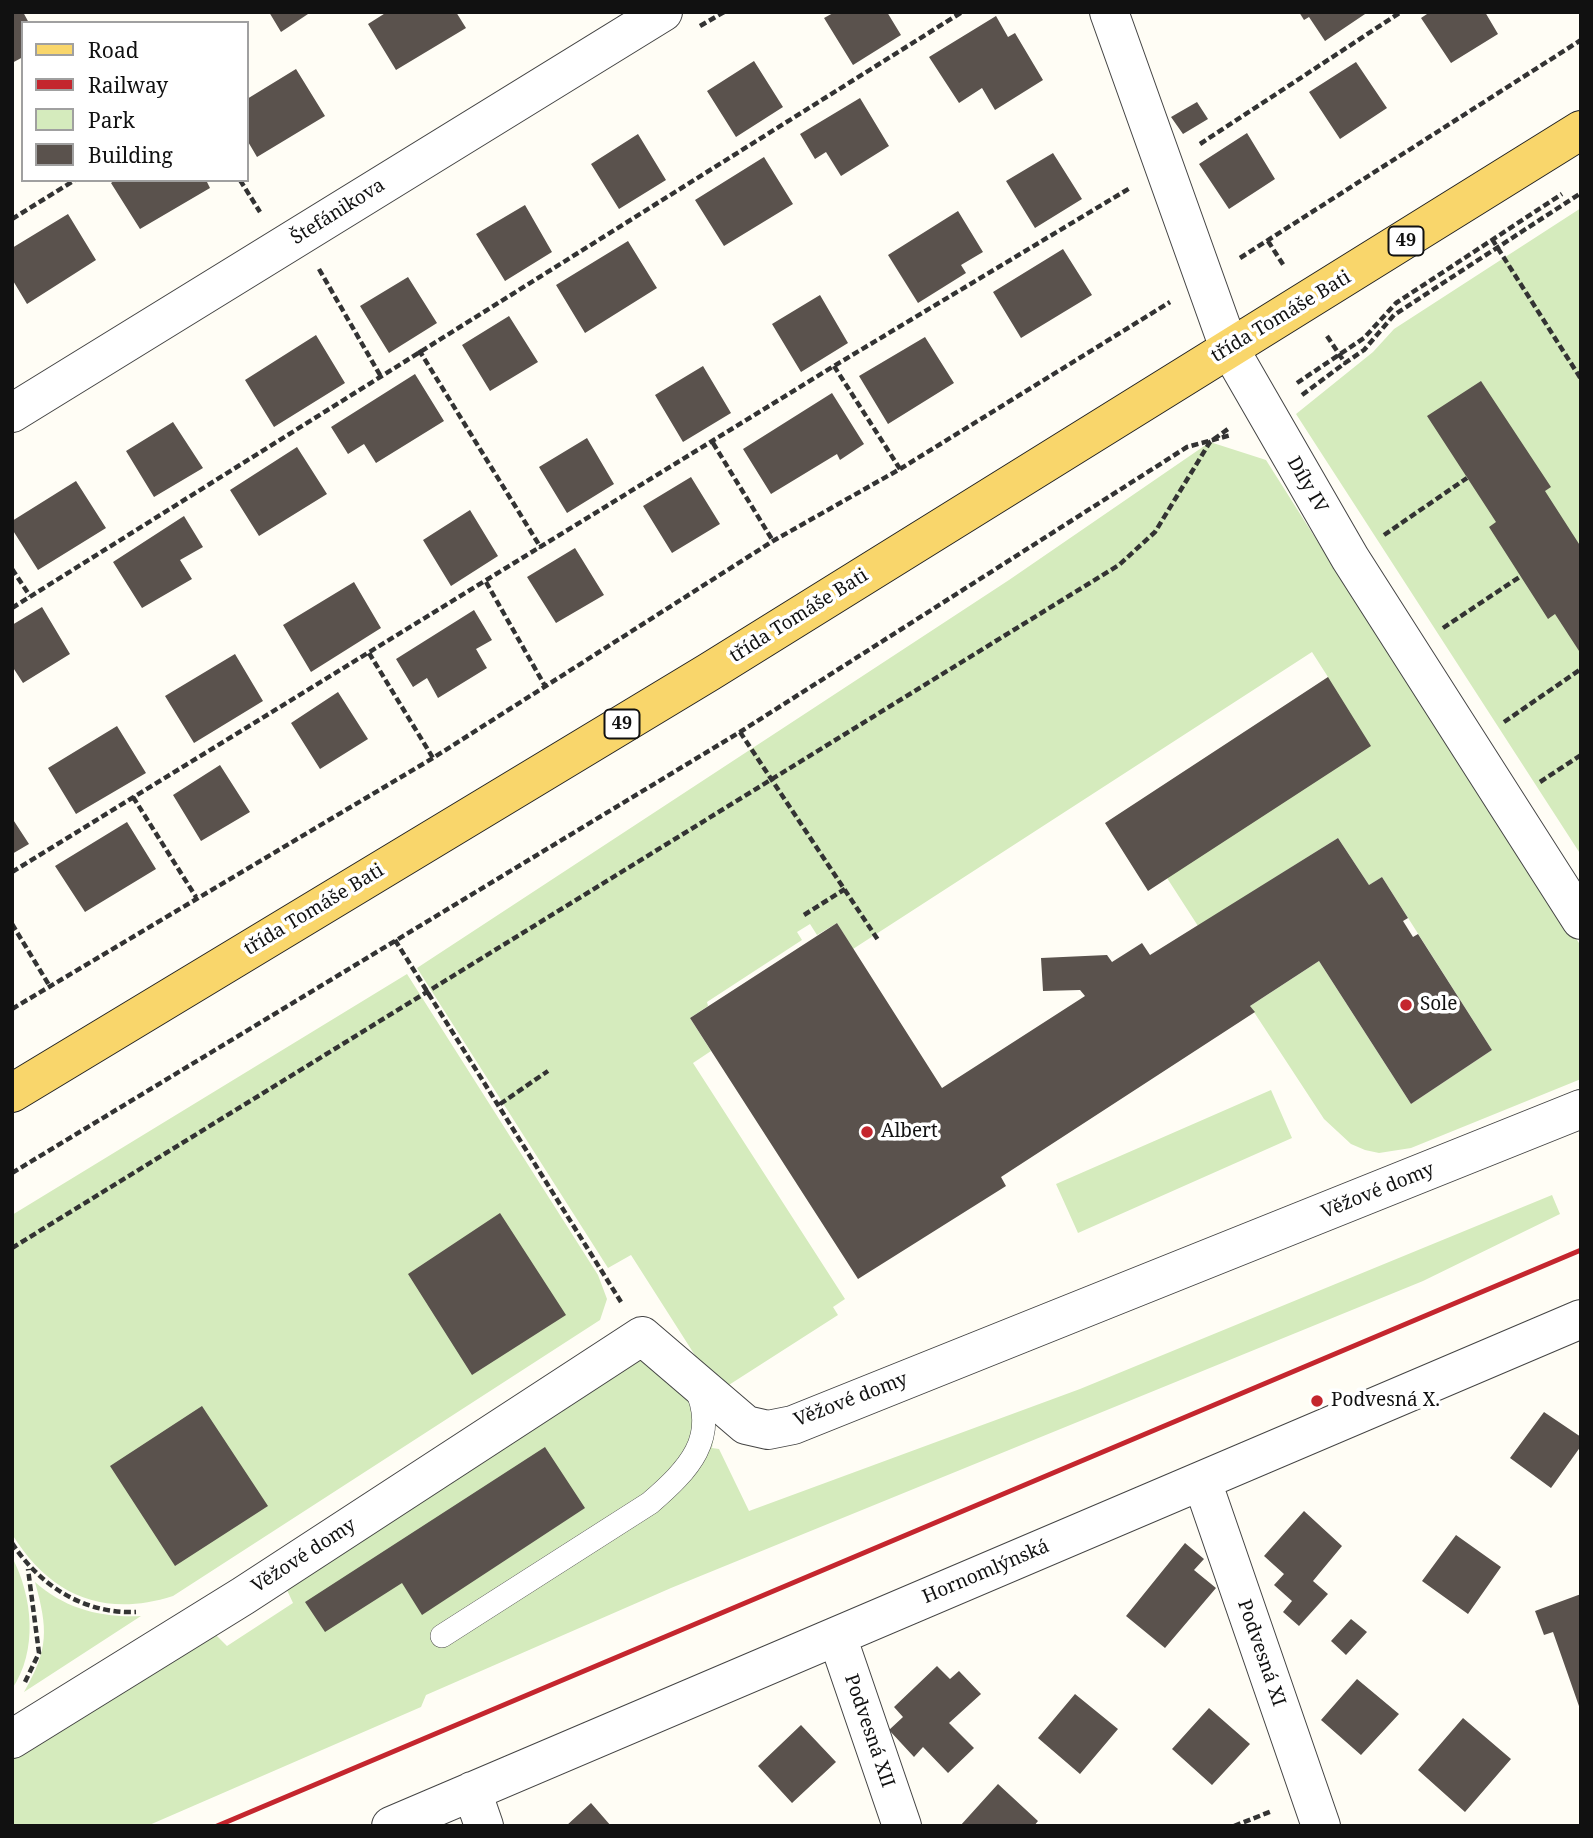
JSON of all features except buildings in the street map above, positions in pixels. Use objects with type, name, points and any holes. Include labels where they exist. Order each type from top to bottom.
[{"type":"main road","name":"třída Tomáše Bati","points":[[12,1093],[709,672],[1581,131]]},
{"type":"street","name":"Štefánikova","points":[[12,413],[663,12]]},
{"type":"street","name":"Díly IV","points":[[1109,12],[1206,280],[1249,420],[1350,558],[1581,920]]},
{"type":"street","name":"Věžové domy","points":[[12,1739],[243,1595],[642,1336],[746,1425],[768,1430],[793,1424],[1581,1109]]},
{"type":"street","name":"Hornomlýnská","points":[[391,1826],[478,1809],[837,1636],[1581,1319]]},
{"type":"street","name":"Podvesná XI","points":[[1202,1481],[1321,1826]]},
{"type":"street","name":"Podvesná XII","points":[[837,1636],[902,1826]]},
{"type":"lane","points":[[442,1636],[650,1503],[678,1479],[698,1448],[706,1426],[705,1407],[691,1376]]},
{"type":"path","points":[[12,608],[419,350],[962,12]]},
{"type":"path","points":[[12,872],[713,443],[834,366],[1165,167],[1401,12]]},
{"type":"path","points":[[12,1009],[433,758],[773,541],[901,469],[1206,280],[1581,40]]},
{"type":"path","points":[[12,219],[72,182]]},
{"type":"path","points":[[241,182],[266,223]]},
{"type":"path","points":[[12,1173],[740,732],[1187,447],[1214,438],[1249,420],[1355,344],[1396,303],[1570,189]]},
{"type":"path","points":[[1492,239],[1581,379]]},
{"type":"path","points":[[315,262],[380,375]]},
{"type":"path","points":[[419,350],[541,548]]},
{"type":"path","points":[[834,366],[901,469]]},
{"type":"path","points":[[12,1248],[1119,565],[1155,532],[1214,438],[1249,420]]},
{"type":"path","points":[[713,443],[773,541]]},
{"type":"path","points":[[1350,558],[1467,478]]},
{"type":"path","points":[[12,569],[30,596]]},
{"type":"path","points":[[1409,651],[1521,576]]},
{"type":"path","points":[[486,582],[545,685]]},
{"type":"path","points":[[369,653],[433,758]]},
{"type":"path","points":[[1470,746],[1581,669]]},
{"type":"path","points":[[740,732],[878,940]]},
{"type":"path","points":[[133,797],[196,897]]},
{"type":"path","points":[[804,915],[845,889]]},
{"type":"path","points":[[12,924],[49,985]]},
{"type":"path","points":[[395,940],[642,1336]]},
{"type":"path","points":[[500,1105],[548,1070]]},
{"type":"path","points":[[12,1543],[28,1568],[53,1588],[80,1602],[118,1612],[141,1612]]},
{"type":"path","points":[[19,1693],[39,1653],[28,1568]]},
{"type":"green space","points":[[1581,208],[1581,855],[1296,414],[1373,352],[1394,329]]},
{"type":"green space","points":[[1210,442],[1266,460],[1464,773],[1581,946],[1581,1079],[1411,1148],[1379,1153],[1351,1144],[1324,1119],[1250,1006],[1319,961],[1411,1104],[1492,1050],[1382,877],[1369,885],[1338,838],[1198,926],[1167,878],[1328,677],[1312,652],[853,949],[837,923],[817,935],[810,924],[797,932],[802,940],[707,1002],[708,1006],[690,1018],[711,1051],[693,1063],[845,1299],[833,1307],[838,1315],[721,1390],[712,1382],[631,1255],[608,1268],[417,968],[1009,580]]},
{"type":"green space","points":[[407,974],[598,1275],[607,1299],[600,1320],[173,1596],[124,1604],[102,1602],[61,1587],[43,1573],[12,1534],[12,1215]]},
{"type":"green space","points":[[1271,1090],[1292,1138],[1078,1233],[1056,1184]]},
{"type":"green space","points":[[1552,1195],[1560,1214],[1423,1281],[671,1588],[426,1695],[421,1707],[147,1826],[12,1826],[12,1747],[212,1631],[227,1646],[293,1603],[287,1590],[639,1360],[653,1364],[717,1416],[712,1448],[719,1449],[749,1511],[1080,1389]]},
{"type":"green space","points":[[12,1557],[25,1589],[30,1624],[26,1658],[12,1689]]},
{"type":"green space","points":[[35,1582],[59,1599],[85,1610],[141,1616],[24,1692],[38,1663],[44,1638]]},
{"type":"railway","points":[[217,1826],[1581,1250]]},
{"type":"place","name":"Sole","points":[[1406,1005]]},
{"type":"place","name":"Albert","points":[[867,1132]]},
{"type":"place","name":"Podvesná X.","points":[[1317,1401]]}]
